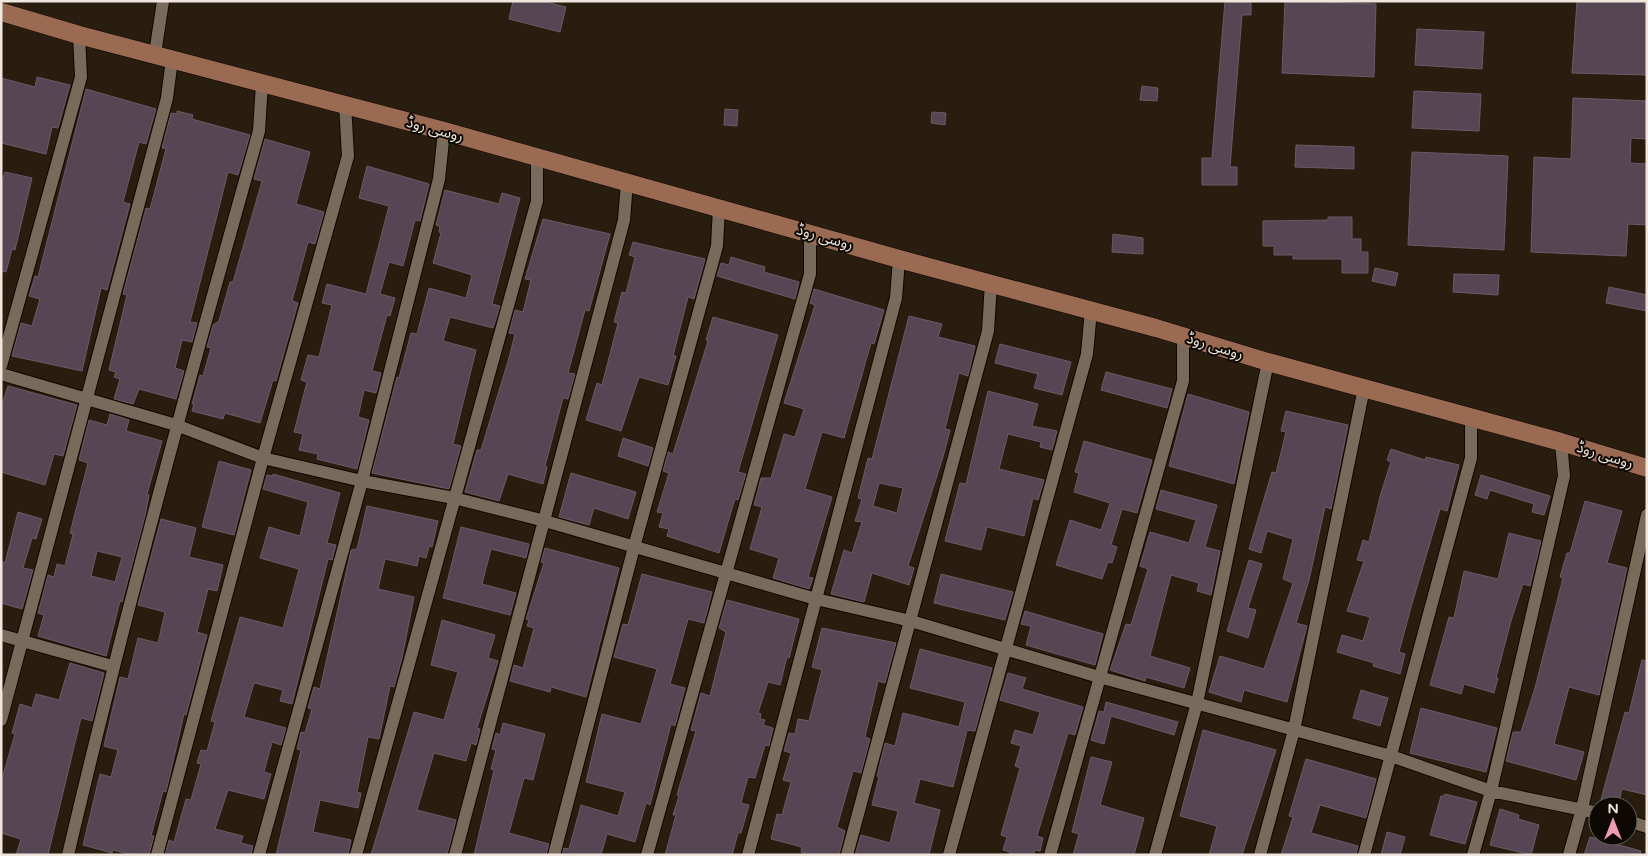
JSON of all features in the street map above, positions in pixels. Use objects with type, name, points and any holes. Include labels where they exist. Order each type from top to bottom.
[{"type":"main road","name":"روسی روڈ","points":[[1,12],[444,131],[899,259],[1091,310],[1268,362],[1561,442],[1647,468]]},
{"type":"street","points":[[1,720],[167,98],[163,57],[164,1]]},
{"type":"street","points":[[1,366],[81,77],[79,34]]},
{"type":"street","points":[[68,855],[112,666],[176,424],[259,131],[262,83]]},
{"type":"street","points":[[158,855],[263,458],[348,156],[344,104]]},
{"type":"street","points":[[259,855],[362,481],[439,179],[444,131]]},
{"type":"street","points":[[356,855],[537,201],[537,157]]},
{"type":"street","points":[[455,855],[624,220],[627,182]]},
{"type":"street","points":[[554,855],[634,546],[717,246],[719,208]]},
{"type":"street","points":[[647,855],[810,274],[810,233]]},
{"type":"street","points":[[748,855],[896,298],[899,259]]},
{"type":"street","points":[[847,855],[988,331],[992,283]]},
{"type":"street","points":[[949,855],[1087,354],[1091,310]]},
{"type":"street","points":[[1050,855],[1183,381],[1183,336]]},
{"type":"street","points":[[1155,855],[1197,703],[1268,362]]},
{"type":"street","points":[[1,374],[176,424],[263,458],[362,481],[454,498],[544,521],[816,599],[910,621],[1099,677],[1391,756],[1491,791],[1588,810]]},
{"type":"street","points":[[1260,855],[1294,730],[1364,388]]},
{"type":"street","points":[[1364,855],[1471,458],[1471,418]]},
{"type":"street","points":[[1473,855],[1491,791],[1564,476],[1561,442]]},
{"type":"street","points":[[1569,855],[1582,808],[1647,515]]},
{"type":"street","points":[[1,635],[112,666]]},
{"type":"building","points":[[513,1],[542,1],[566,7],[560,32],[509,19]]},
{"type":"building","points":[[1225,1],[1251,1],[1251,15],[1242,15],[1230,167],[1237,167],[1237,185],[1202,185],[1202,158],[1212,158]]},
{"type":"building","points":[[1285,1],[1376,4],[1374,77],[1282,73]]},
{"type":"building","points":[[1577,1],[1647,1],[1647,75],[1572,73]]},
{"type":"building","points":[[1417,29],[1484,32],[1482,69],[1415,65]]},
{"type":"building","points":[[37,77],[70,85],[58,128],[52,127],[46,154],[1,143],[1,78],[35,87]]},
{"type":"building","points":[[1142,86],[1158,88],[1157,101],[1140,100]]},
{"type":"building","points":[[86,89],[156,109],[146,144],[139,142],[123,202],[130,204],[107,290],[101,288],[82,371],[12,356],[21,323],[32,326],[40,299],[29,296],[35,276],[38,277]]},
{"type":"building","points":[[1414,91],[1481,94],[1479,131],[1412,128]]},
{"type":"building","points":[[1573,98],[1647,101],[1647,139],[1631,138],[1630,163],[1647,164],[1647,225],[1628,224],[1626,256],[1531,252],[1534,157],[1571,159]]},
{"type":"building","points":[[725,109],[738,110],[737,126],[724,125]]},
{"type":"building","points":[[177,111],[193,115],[192,119],[250,135],[238,175],[228,172],[190,322],[197,323],[192,342],[182,340],[175,368],[184,371],[176,399],[139,389],[133,404],[114,399],[120,379],[114,377],[116,372],[109,370],[127,295],[123,294],[146,208],[150,209],[166,149],[162,148],[171,113],[177,114]]},
{"type":"building","points":[[932,112],[946,113],[945,125],[931,123]]},
{"type":"building","points":[[265,139],[310,152],[296,204],[324,212],[315,244],[308,242],[292,301],[298,303],[276,381],[273,380],[260,423],[225,413],[223,419],[192,411],[194,404],[192,404],[200,375],[203,376],[211,348],[207,347],[213,325],[219,321],[230,282],[233,282],[262,181],[254,179]]},
{"type":"building","points":[[1296,145],[1354,147],[1354,169],[1295,167]]},
{"type":"building","points":[[1412,152],[1508,156],[1504,250],[1408,245]]},
{"type":"building","points":[[367,166],[429,184],[420,221],[415,220],[403,266],[389,262],[380,294],[395,298],[390,316],[387,315],[372,371],[381,373],[376,393],[364,390],[358,417],[369,420],[357,469],[317,459],[318,454],[299,450],[303,434],[294,432],[307,382],[301,380],[308,355],[319,357],[332,305],[322,303],[327,284],[366,294],[389,206],[359,198]]},
{"type":"building","points":[[5,172],[32,178],[15,250],[12,249],[6,272],[1,271],[1,185]]},
{"type":"building","points":[[445,190],[499,204],[502,193],[520,198],[492,304],[500,306],[493,328],[450,317],[443,341],[476,350],[453,444],[461,446],[449,489],[372,473],[397,377],[399,378],[411,333],[417,334],[429,288],[466,298],[472,275],[433,263],[441,233],[439,232],[440,227],[436,225]]},
{"type":"building","points":[[1328,217],[1352,217],[1352,239],[1361,239],[1361,252],[1368,252],[1368,273],[1342,273],[1342,259],[1293,259],[1293,255],[1274,255],[1274,246],[1263,246],[1263,221],[1328,220]]},
{"type":"building","points":[[543,219],[610,234],[589,311],[585,310],[568,373],[575,374],[568,399],[563,398],[545,466],[547,467],[543,484],[508,474],[499,501],[465,492],[477,450],[481,450],[509,358],[515,334],[509,333],[515,310],[523,312],[531,280],[525,279]]},
{"type":"building","points":[[1113,234],[1143,238],[1143,254],[1112,252]]},
{"type":"building","points":[[633,242],[705,259],[694,299],[688,297],[673,356],[676,356],[668,385],[639,377],[621,431],[586,420],[597,383],[602,385],[618,323],[614,322],[622,292],[626,293],[635,257],[629,255]]},
{"type":"building","points":[[731,257],[765,267],[764,272],[799,282],[795,299],[717,276],[721,263],[729,265]]},
{"type":"building","points":[[1375,268],[1398,273],[1395,286],[1372,281]]},
{"type":"building","points":[[1454,274],[1499,275],[1498,295],[1453,292]]},
{"type":"building","points":[[1609,287],[1647,295],[1647,311],[1606,303]]},
{"type":"building","points":[[814,289],[884,310],[874,344],[871,343],[844,438],[822,432],[805,489],[832,497],[808,577],[813,578],[809,589],[773,578],[779,558],[750,549],[762,507],[754,505],[761,478],[771,478],[784,434],[795,437],[804,409],[784,403],[815,305],[810,303]]},
{"type":"building","points":[[909,316],[942,324],[938,337],[975,346],[968,376],[959,373],[945,429],[950,430],[943,457],[908,566],[914,568],[909,585],[872,573],[864,602],[831,594],[844,550],[852,553],[862,522],[855,521],[862,499],[858,498],[868,458],[872,459]],"holes":[[[879,483],[903,488],[897,513],[873,506]]]},
{"type":"building","points":[[713,317],[778,335],[738,472],[746,474],[738,500],[735,499],[719,553],[667,536],[669,529],[659,527],[663,513],[657,512],[669,473],[663,471],[668,452],[673,454],[708,341],[706,340]]},
{"type":"building","points":[[1000,344],[1071,362],[1062,395],[1034,388],[1038,374],[995,363]]},
{"type":"building","points":[[1106,372],[1172,389],[1167,408],[1101,390]]},
{"type":"building","points":[[8,386],[77,405],[63,456],[54,454],[45,485],[1,472],[1,408]]},
{"type":"building","points":[[988,391],[1038,404],[1032,426],[1057,431],[1052,450],[1040,447],[1041,442],[1008,434],[999,469],[1044,480],[1038,500],[1033,498],[1024,536],[987,527],[981,550],[945,541],[960,483],[966,484]]},
{"type":"building","points":[[1188,394],[1249,412],[1234,484],[1169,466]]},
{"type":"building","points":[[1286,411],[1348,425],[1331,509],[1325,507],[1309,580],[1296,623],[1307,626],[1287,702],[1244,690],[1241,702],[1209,692],[1220,656],[1264,669],[1293,583],[1283,579],[1293,539],[1267,531],[1261,553],[1249,549],[1272,472],[1276,473],[1286,432],[1281,431]]},
{"type":"building","points":[[110,414],[129,420],[126,431],[162,441],[147,494],[149,495],[145,516],[106,656],[38,636],[44,615],[38,613],[48,575],[54,577],[57,564],[65,566],[73,534],[70,533],[88,463],[79,460],[89,420],[107,425]],"holes":[[[97,551],[122,557],[115,582],[91,576]]]},
{"type":"building","points":[[623,438],[653,448],[648,466],[618,456]]},
{"type":"building","points":[[1084,441],[1152,460],[1137,513],[1122,509],[1111,545],[1117,547],[1112,563],[1108,562],[1102,579],[1056,565],[1070,520],[1101,530],[1110,503],[1074,492],[1079,473],[1075,472]]},
{"type":"building","points":[[1391,449],[1425,460],[1426,457],[1459,465],[1447,511],[1440,509],[1411,607],[1399,652],[1405,654],[1400,674],[1373,666],[1374,663],[1337,652],[1342,635],[1363,641],[1370,617],[1347,611],[1364,561],[1357,560],[1363,540],[1369,542],[1391,462],[1387,460]]},
{"type":"building","points":[[219,461],[251,470],[234,535],[202,527]]},
{"type":"building","points":[[571,473],[636,492],[628,519],[594,508],[589,525],[559,517]]},
{"type":"building","points":[[273,474],[340,493],[327,543],[336,545],[332,560],[328,559],[292,704],[280,701],[283,690],[254,683],[244,717],[286,728],[281,745],[272,742],[264,772],[271,774],[264,799],[228,790],[215,829],[243,836],[241,843],[253,846],[251,855],[165,855],[169,840],[174,842],[186,799],[191,800],[201,764],[197,763],[201,750],[207,751],[215,722],[211,721],[240,617],[283,628],[299,569],[260,558],[269,527],[300,536],[308,502],[263,489],[267,475],[273,476]]},
{"type":"building","points":[[1481,475],[1550,496],[1544,515],[1532,512],[1534,504],[1490,490],[1487,499],[1475,495]]},
{"type":"building","points":[[1161,490],[1217,505],[1205,547],[1220,551],[1211,595],[1197,591],[1199,583],[1171,575],[1150,656],[1190,668],[1184,688],[1146,677],[1145,681],[1110,670],[1126,624],[1131,625],[1148,569],[1140,566],[1150,532],[1189,543],[1196,520],[1156,509]]},
{"type":"building","points":[[1585,501],[1622,511],[1607,563],[1627,568],[1599,695],[1569,687],[1554,744],[1584,752],[1576,780],[1506,761],[1513,732],[1521,732],[1535,688],[1563,578],[1560,577],[1567,553],[1570,553]]},
{"type":"building","points":[[367,506],[438,521],[432,547],[429,546],[426,558],[419,556],[417,566],[385,559],[378,589],[414,597],[402,658],[394,687],[390,686],[379,739],[368,737],[357,792],[361,793],[358,808],[320,800],[313,832],[351,840],[348,855],[276,855],[301,750],[297,749],[301,732],[305,733],[312,709],[308,708],[314,687],[320,689],[351,550],[357,549]]},
{"type":"building","points":[[18,512],[42,519],[36,539],[32,538],[23,568],[33,570],[22,609],[1,603],[1,561],[5,563]]},
{"type":"building","points":[[161,519],[196,528],[189,557],[223,565],[217,591],[208,589],[197,632],[207,635],[186,715],[184,714],[166,792],[163,791],[151,836],[154,836],[149,855],[133,855],[113,850],[112,853],[83,845],[100,774],[111,777],[118,750],[104,746],[120,677],[128,679],[138,638],[158,643],[165,612],[138,605]]},
{"type":"building","points":[[461,527],[529,544],[526,558],[491,549],[482,584],[516,593],[510,615],[443,598]]},
{"type":"building","points":[[1509,533],[1541,541],[1530,586],[1523,584],[1511,621],[1496,678],[1498,678],[1494,693],[1464,684],[1461,694],[1430,685],[1449,617],[1454,618],[1464,571],[1498,579]]},
{"type":"building","points":[[545,548],[619,568],[586,697],[551,687],[550,692],[510,681],[514,665],[523,668],[534,628],[527,626],[529,620],[526,619],[544,563],[541,562]]},
{"type":"building","points":[[1249,560],[1262,564],[1248,608],[1256,610],[1248,638],[1227,631]]},
{"type":"building","points":[[642,574],[712,592],[704,623],[688,619],[670,684],[685,688],[675,726],[671,724],[650,805],[646,803],[635,842],[607,834],[601,855],[562,855],[564,848],[569,849],[581,805],[618,816],[625,792],[586,782],[602,714],[641,724],[657,669],[614,657],[623,624],[628,625]]},
{"type":"building","points":[[941,574],[1013,592],[1005,620],[934,603]]},
{"type":"building","points":[[727,600],[799,619],[780,685],[768,682],[758,713],[761,714],[760,719],[765,720],[763,725],[773,728],[769,746],[765,745],[755,778],[748,777],[741,803],[749,805],[732,855],[665,855],[676,815],[673,815],[679,796],[677,795],[696,731],[691,730],[701,693],[710,696],[726,632],[719,628]]},
{"type":"building","points":[[1025,611],[1103,634],[1095,665],[1026,645],[1031,626],[1021,624]]},
{"type":"building","points":[[442,620],[495,635],[488,658],[498,661],[477,728],[480,729],[476,745],[471,743],[466,761],[434,753],[417,810],[456,820],[447,855],[371,855],[414,712],[444,720],[458,672],[431,665]]},
{"type":"building","points":[[822,628],[896,643],[885,683],[878,681],[865,737],[870,739],[861,773],[853,771],[837,827],[845,831],[839,855],[809,855],[801,852],[802,847],[771,839],[777,814],[782,815],[791,782],[783,780],[791,753],[784,751],[789,733],[795,734],[798,719],[809,721],[822,670],[812,667]]},
{"type":"building","points":[[920,649],[992,668],[975,731],[967,730],[953,787],[920,779],[914,803],[940,810],[929,855],[855,855],[861,835],[890,843],[898,811],[872,805],[885,743],[895,746],[903,713],[959,727],[965,702],[910,688]]},
{"type":"building","points":[[1642,660],[1647,661],[1647,795],[1622,789],[1620,796],[1602,796],[1625,712],[1629,713]]},
{"type":"building","points":[[70,663],[104,673],[92,721],[81,718],[48,855],[16,855],[21,839],[1,833],[1,782],[15,734],[12,733],[20,704],[32,708],[36,694],[59,700]]},
{"type":"building","points":[[1008,673],[1026,678],[1022,689],[1083,707],[1075,735],[1068,733],[1037,836],[1043,838],[1040,851],[1035,850],[1033,855],[1009,855],[1010,852],[1003,850],[1007,837],[1001,835],[1020,768],[1015,766],[1021,746],[1011,743],[1015,730],[1033,735],[1040,712],[1000,700]]},
{"type":"building","points":[[1361,690],[1388,698],[1380,726],[1353,718]]},
{"type":"building","points":[[1106,702],[1178,722],[1174,735],[1111,716],[1104,744],[1091,740],[1099,711],[1104,712]]},
{"type":"building","points":[[1421,708],[1497,728],[1486,772],[1410,753]]},
{"type":"building","points":[[503,723],[545,734],[533,780],[524,778],[509,833],[549,844],[546,855],[474,855],[494,770],[491,769],[496,750],[492,749],[496,733],[500,735]]},
{"type":"building","points":[[1203,730],[1276,750],[1242,855],[1209,855],[1217,826],[1180,816]]},
{"type":"building","points":[[1091,757],[1112,762],[1100,805],[1144,818],[1134,855],[1073,855],[1079,834],[1072,832]]},
{"type":"building","points":[[1306,759],[1376,779],[1366,818],[1320,805],[1311,833],[1358,846],[1356,855],[1281,855],[1293,817],[1289,816]]},
{"type":"building","points":[[1445,794],[1477,802],[1465,844],[1430,835],[1441,796]]},
{"type":"building","points":[[1500,809],[1519,815],[1518,819],[1539,825],[1531,855],[1490,845]]},
{"type":"building","points":[[1387,832],[1405,837],[1400,855],[1381,855]]},
{"type":"building","points":[[1588,843],[1588,846],[1623,846],[1641,851],[1640,855],[1584,855]]}]
